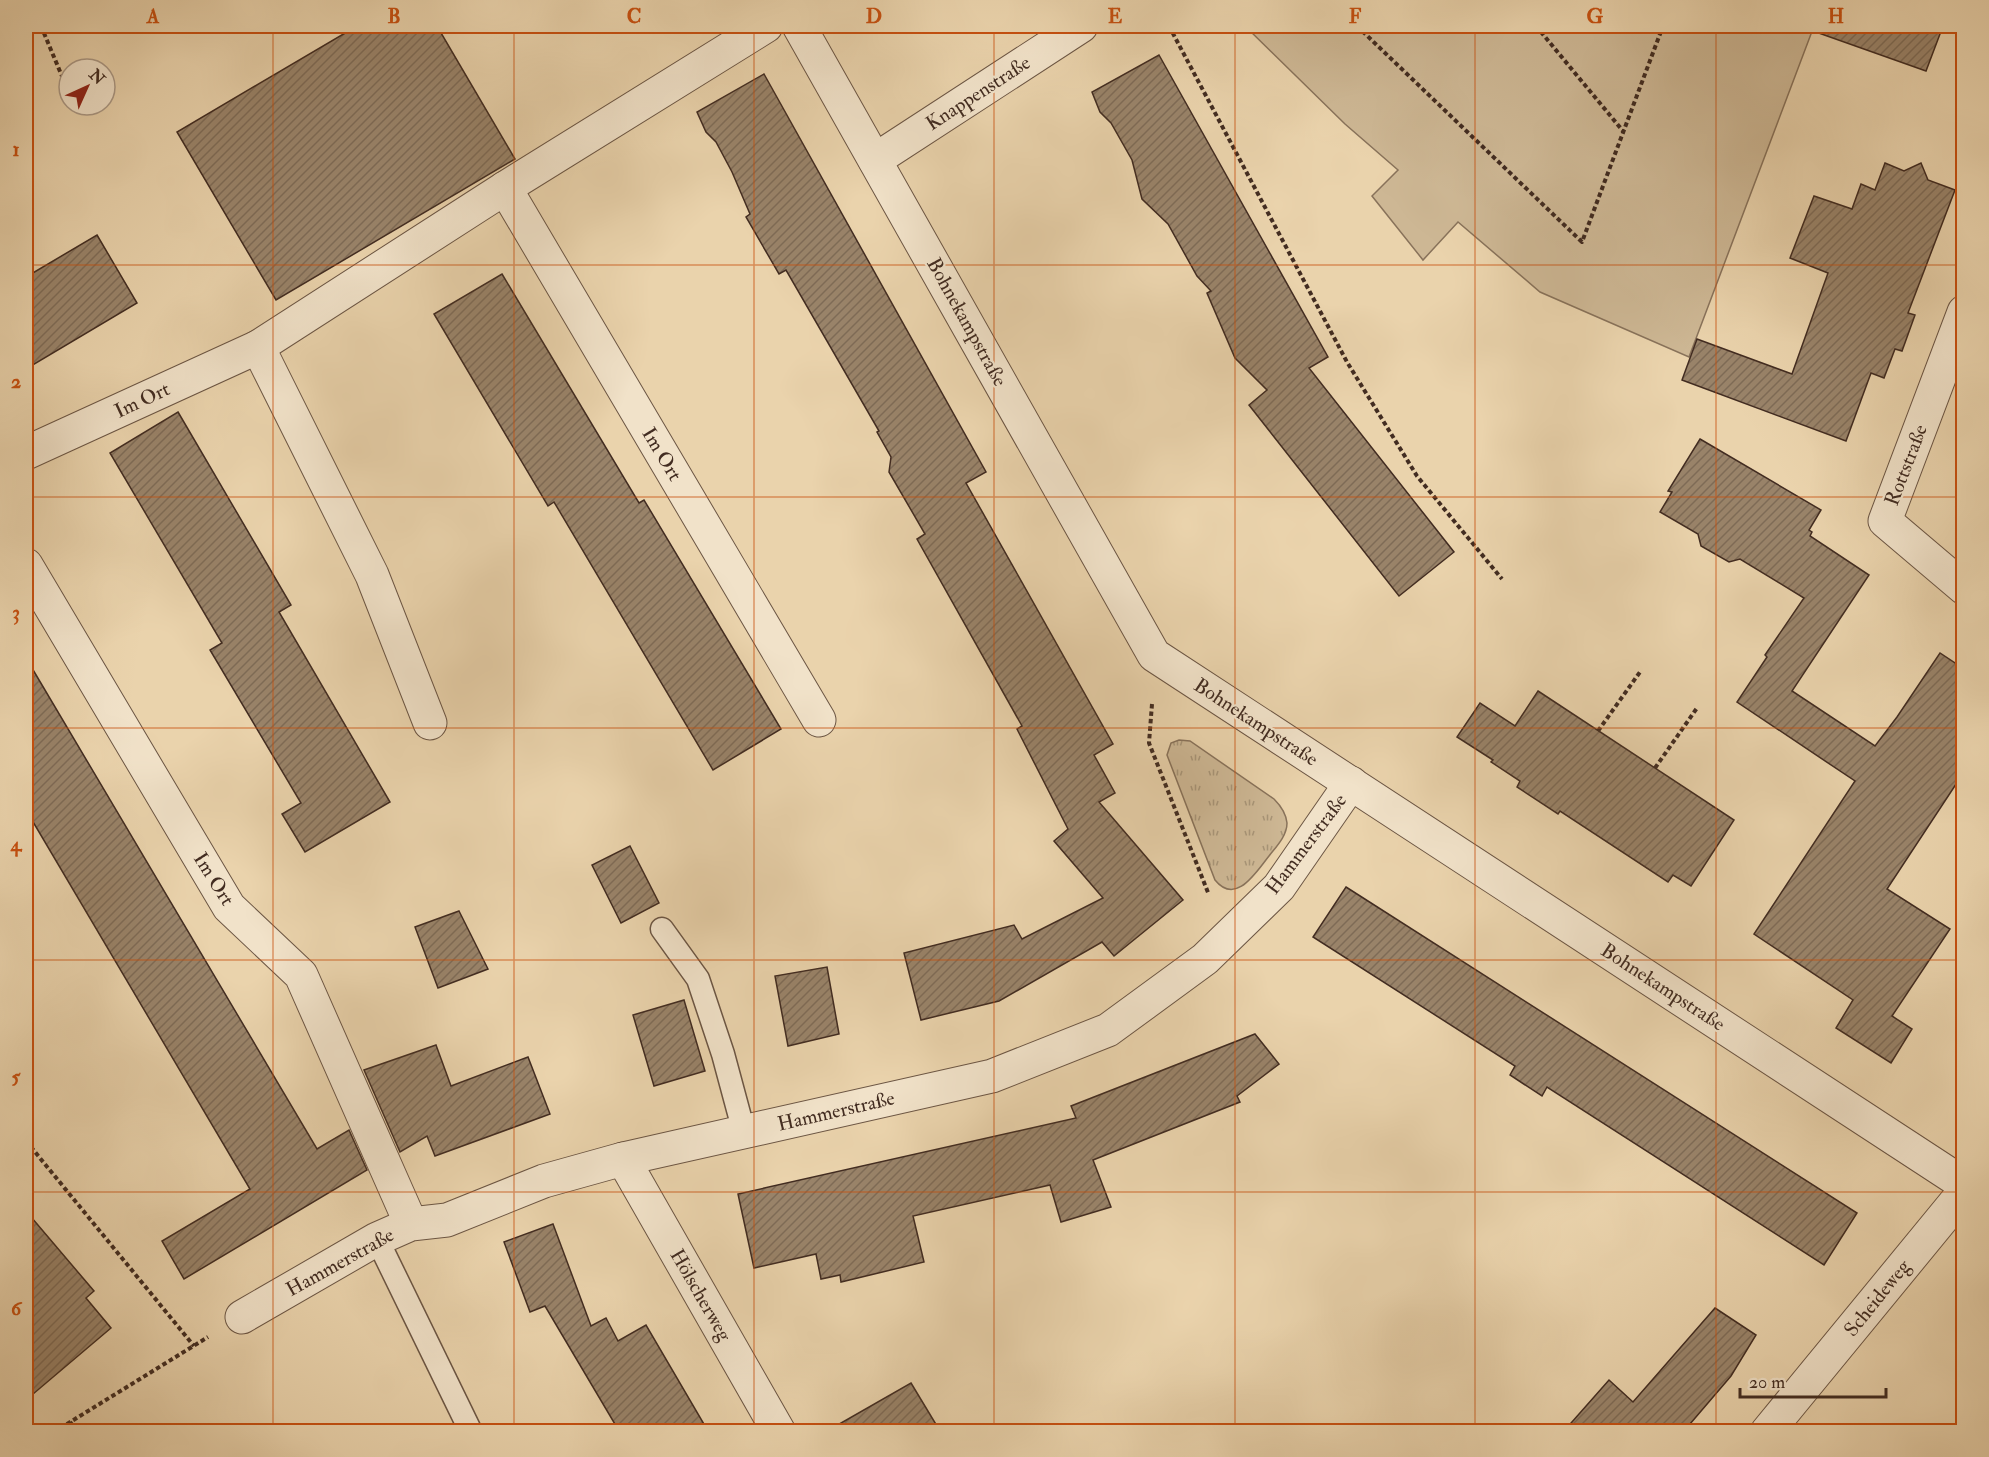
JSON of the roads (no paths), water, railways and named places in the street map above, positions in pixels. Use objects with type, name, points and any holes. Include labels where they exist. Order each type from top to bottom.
[{"type":"street","name":"Im Ort","points":[[26,453],[258,347],[506,188],[766,26]]},
{"type":"street","name":"Bohnekampstraße","points":[[799,26],[1154,655],[1964,1184]]},
{"type":"street","name":"Knappenstraße","points":[[875,160],[1081,26]]},
{"type":"street","name":"Im Ort","points":[[506,188],[819,720]]},
{"type":"street","name":"Rottstraße","points":[[1964,312],[1885,521],[1964,588]]},
{"type":"street","points":[[258,347],[372,575],[430,723]]},
{"type":"street","name":"Im Ort","points":[[26,565],[229,907],[301,975],[411,1224]]},
{"type":"street","name":"Hammerstraße","points":[[242,1317],[377,1239],[411,1224],[447,1220],[544,1180],[623,1159],[992,1076],[1108,1030],[1205,959],[1279,886],[1351,783]]},
{"type":"street","name":"Hölscherweg","points":[[623,1159],[779,1431]]},
{"type":"street","name":"Scheideweg","points":[[1767,1431],[1964,1192]]},
{"type":"lane","points":[[662,928],[698,979],[723,1054],[744,1132]]},
{"type":"lane","points":[[377,1239],[471,1431]]}]
